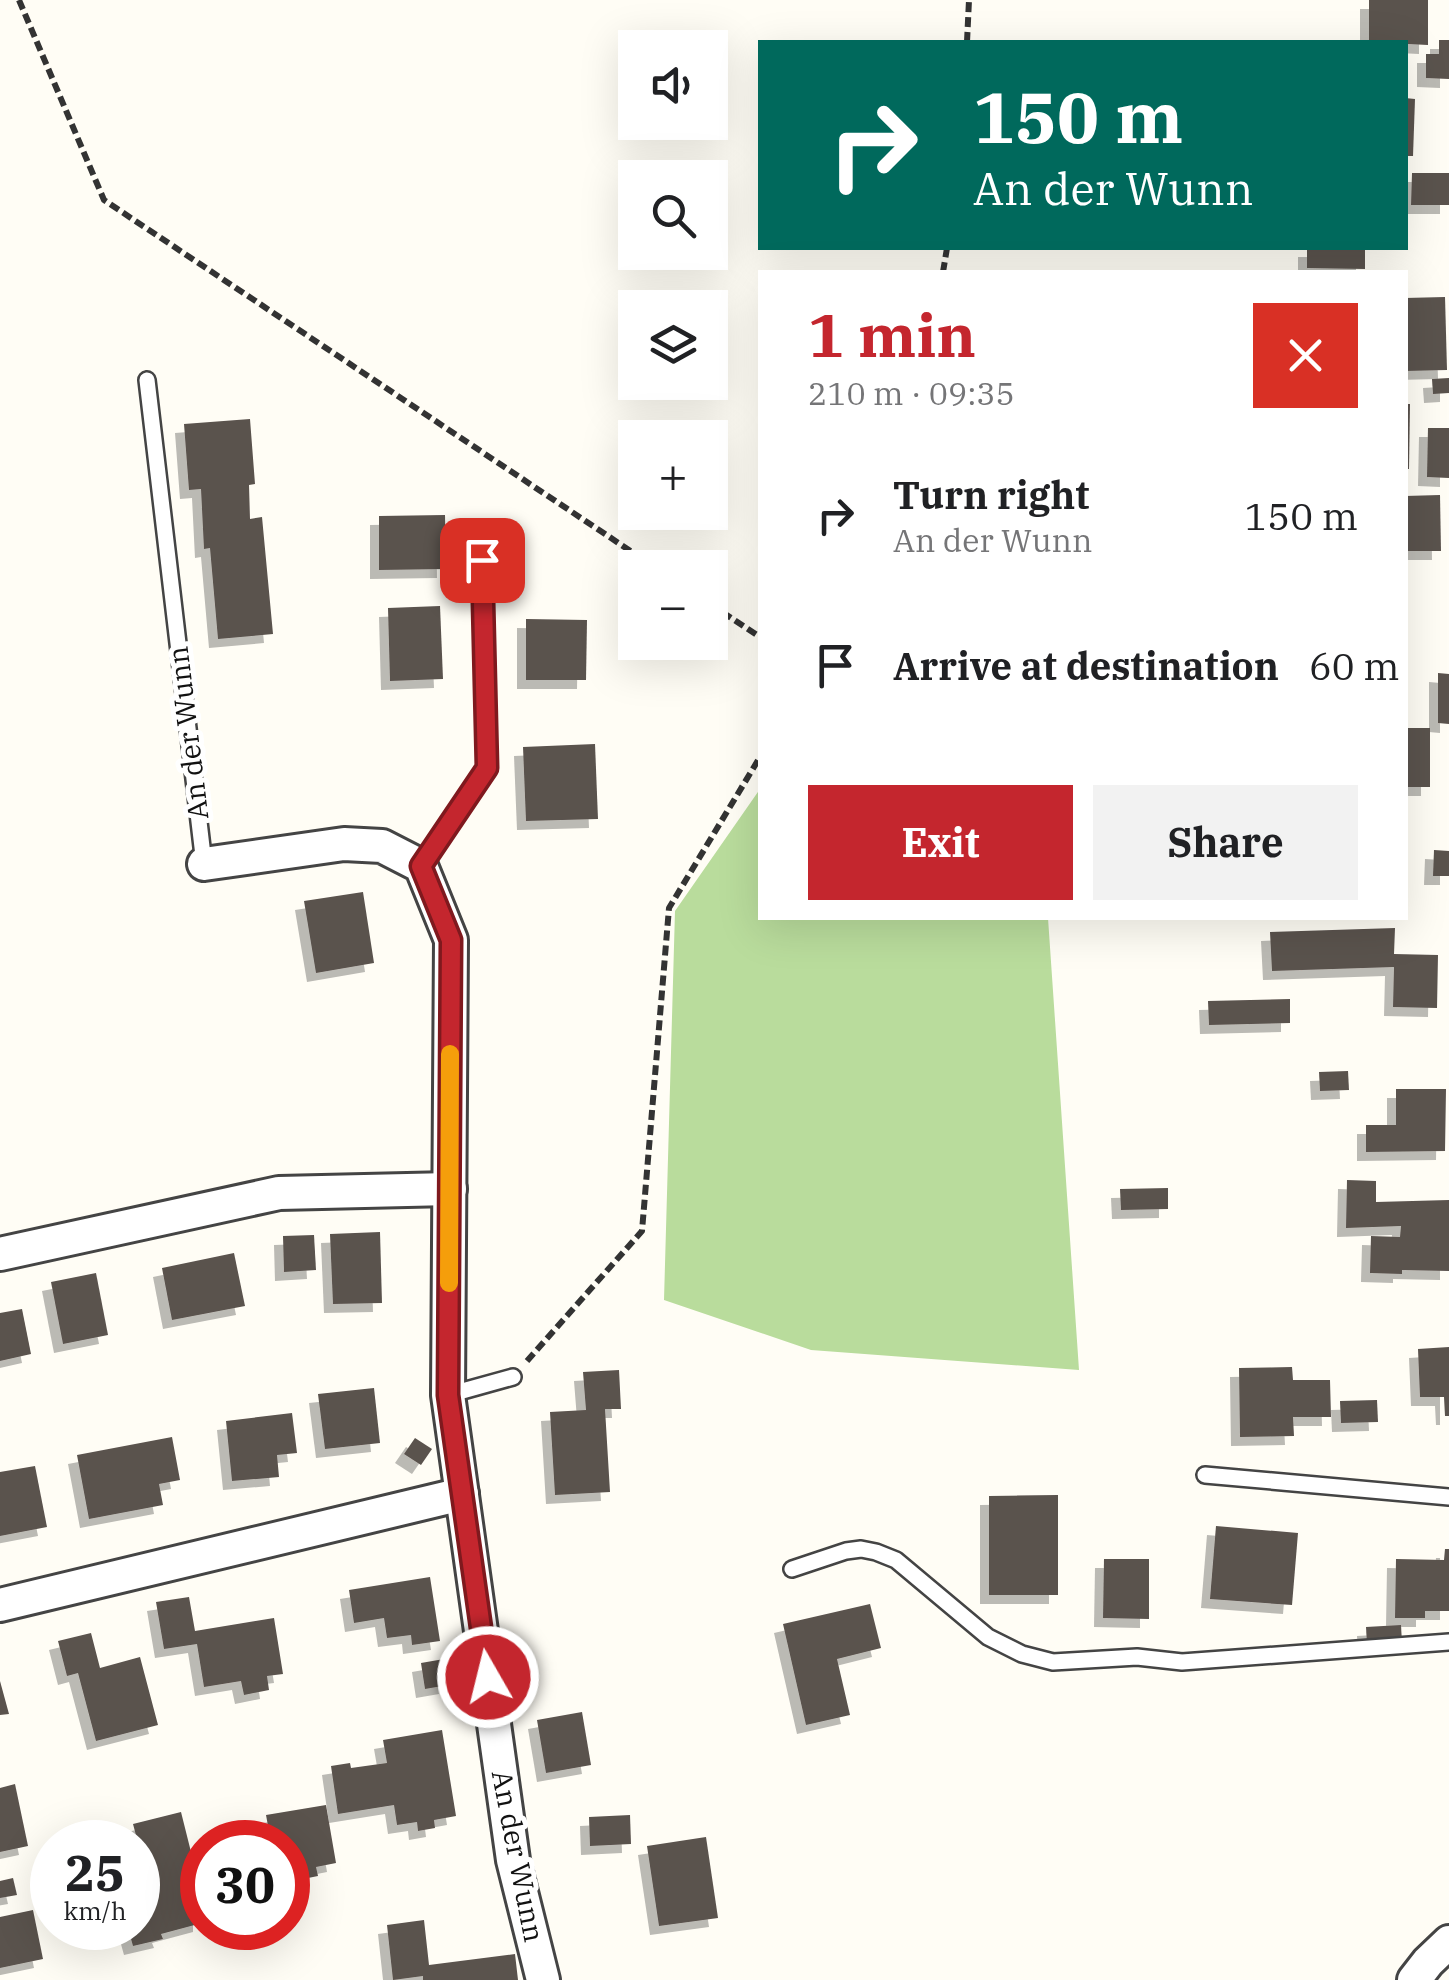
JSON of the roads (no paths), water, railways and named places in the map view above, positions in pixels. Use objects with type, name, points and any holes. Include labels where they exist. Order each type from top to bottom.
[{"type":"street","name":"An der Wunn","points":[[204,864],[344,844],[382,846],[421,866],[451,940],[448,1395],[513,1860],[543,1980]]},
{"type":"street","points":[[0,1254],[280,1192],[450,1189]]},
{"type":"street","points":[[0,1605],[462,1494]]},
{"type":"street","points":[[1414,1980],[1449,1942]]},
{"type":"lane","name":"An der Wunn","points":[[146,380],[204,864]]},
{"type":"lane","points":[[421,866],[487,768],[482,560]]},
{"type":"lane","points":[[448,1395],[513,1377]]},
{"type":"lane","points":[[1206,1475],[1449,1497]]},
{"type":"lane","points":[[792,1569],[846,1552],[876,1552],[896,1560],[988,1637],[1022,1654],[1053,1662],[1136,1658],[1182,1662],[1449,1642]]}]
